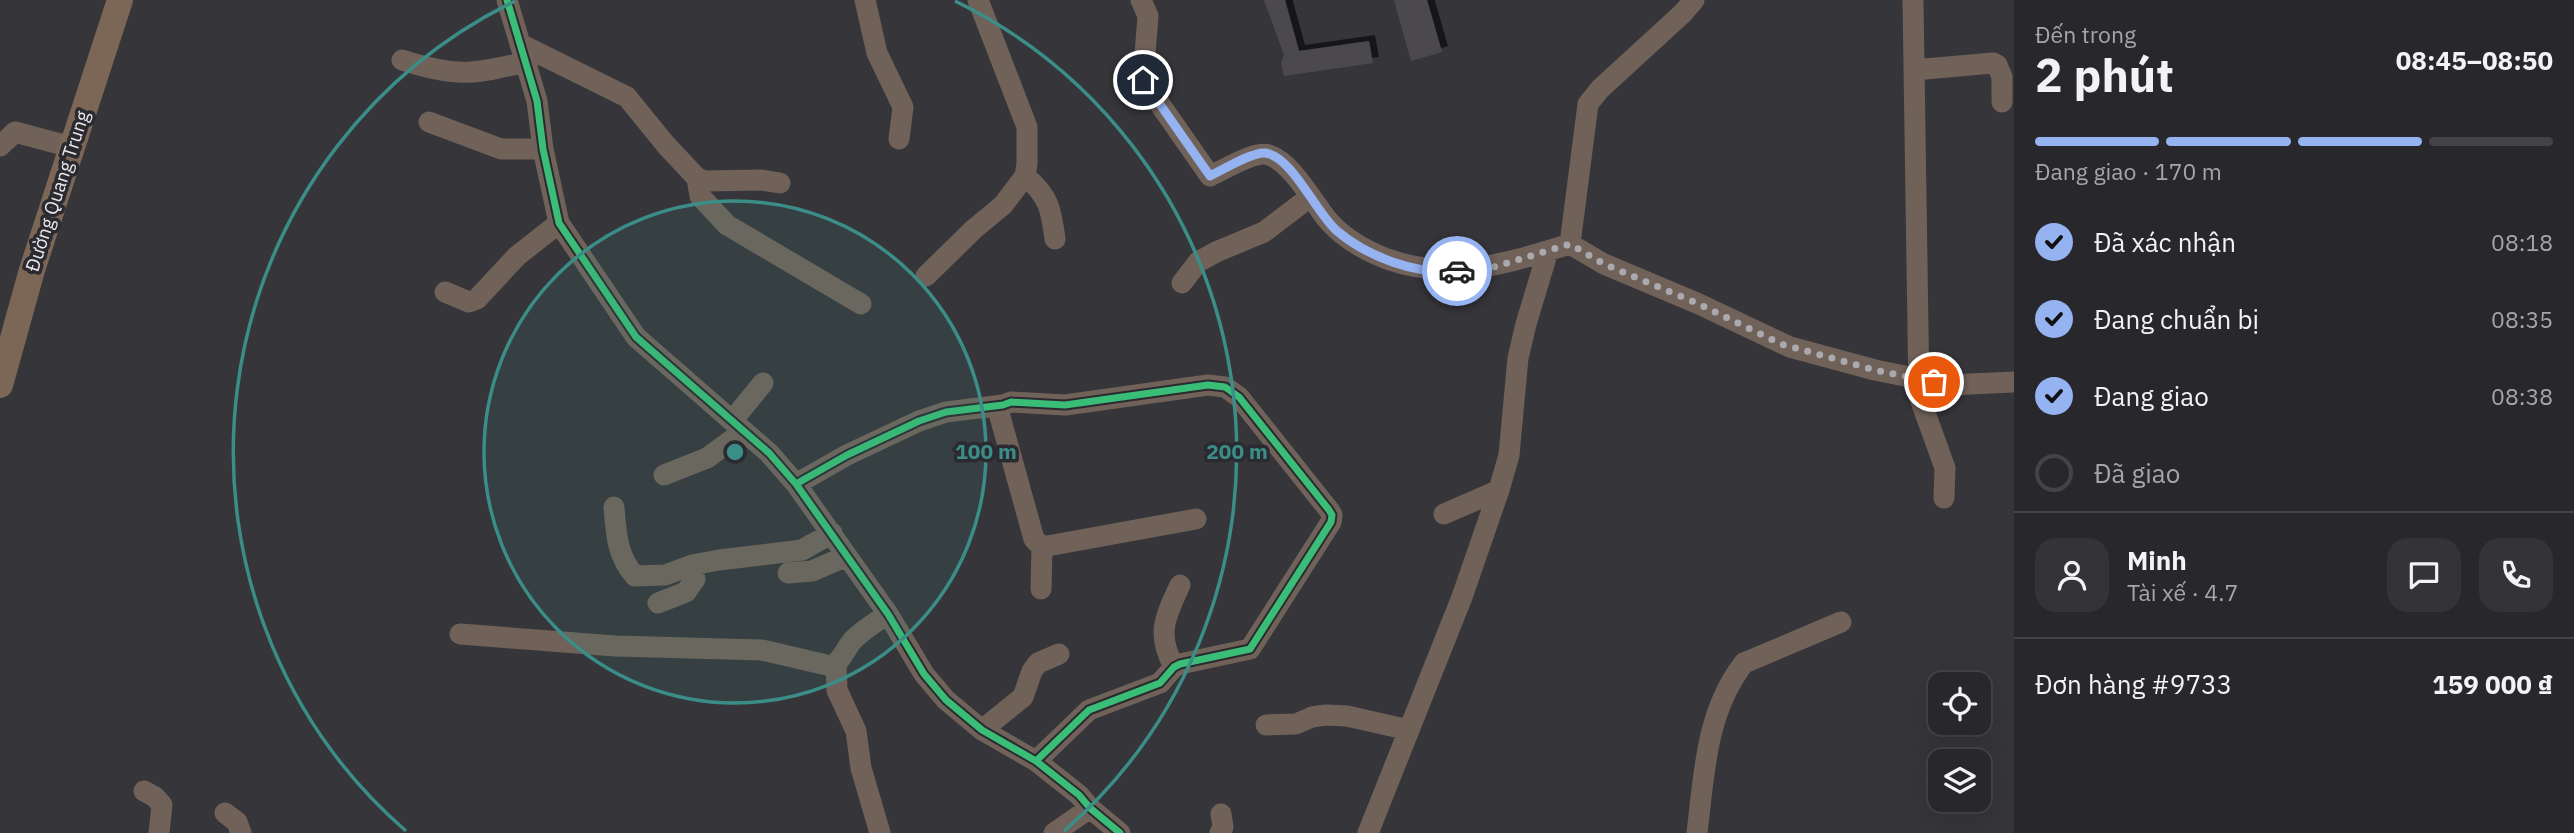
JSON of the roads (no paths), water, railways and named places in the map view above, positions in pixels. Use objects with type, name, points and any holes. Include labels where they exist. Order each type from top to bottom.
[{"type":"main road","name":"Đường Quang Trung","points":[[0,384],[32,270],[120,0]]},
{"type":"street","points":[[507,0],[537,101],[543,149],[559,222],[636,337],[769,453],[796,484],[888,614],[924,674],[946,700],[982,730],[1036,761],[1079,795],[1120,833]]},
{"type":"street","points":[[865,0],[877,53],[903,107],[899,139]]},
{"type":"street","points":[[926,276],[1003,205],[1025,176],[1027,127],[978,0]]},
{"type":"street","points":[[1142,0],[1148,16],[1143,80],[1210,176],[1257,154],[1266,153],[1294,174],[1335,230],[1367,251],[1409,267],[1451,271],[1483,268],[1570,244],[1604,264],[1699,304],[1781,344],[1875,370],[1920,379],[1965,386],[2014,382]]},
{"type":"street","points":[[1570,244],[1588,104],[1600,89],[1694,0]]},
{"type":"street","points":[[1913,0],[1920,401],[1945,468],[1944,498]]},
{"type":"street","points":[[402,60],[454,74],[470,73],[522,53],[627,97],[697,178],[705,181],[762,180],[780,183]]},
{"type":"street","points":[[1914,70],[1993,62],[1997,65],[2001,77],[2002,102]]},
{"type":"street","points":[[429,122],[501,149],[543,149]]},
{"type":"street","points":[[0,146],[15,132],[71,147]]},
{"type":"street","points":[[1025,176],[1041,190],[1051,210],[1055,239]]},
{"type":"street","points":[[697,178],[700,196],[727,225],[861,303]]},
{"type":"street","points":[[1182,283],[1198,262],[1264,232],[1310,197]]},
{"type":"street","points":[[444,292],[469,302],[477,299],[517,256],[559,222]]},
{"type":"street","points":[[1368,833],[1462,597],[1499,490],[1509,454],[1518,358],[1548,251]]},
{"type":"street","points":[[664,475],[707,458],[738,426],[763,383]]},
{"type":"street","points":[[796,484],[846,455],[919,421],[946,412],[1011,402],[1065,405],[1208,385],[1225,387],[1239,397],[1332,515],[1324,533],[1254,645],[1245,651],[1180,664],[1160,682],[1089,710],[1036,761]]},
{"type":"street","points":[[1003,405],[999,413],[1034,539],[1042,547],[1041,589]]},
{"type":"street","points":[[1444,514],[1499,490]]},
{"type":"street","points":[[614,507],[616,533],[625,564],[635,576],[666,575],[692,565],[719,560],[802,551],[832,533]]},
{"type":"street","points":[[1042,547],[1196,519]]},
{"type":"street","points":[[788,572],[812,570],[847,556]]},
{"type":"street","points":[[658,603],[687,592],[695,579],[692,565]]},
{"type":"street","points":[[1174,667],[1164,649],[1162,629],[1180,585]]},
{"type":"street","points":[[880,833],[862,768],[856,731],[837,690],[836,664],[851,642],[888,614]]},
{"type":"street","points":[[1697,833],[1706,756],[1718,710],[1735,675],[1744,663],[1840,622]]},
{"type":"street","points":[[460,634],[615,646],[762,650],[831,666],[836,664]]},
{"type":"street","points":[[982,730],[1023,697],[1032,671],[1038,663],[1059,654]]},
{"type":"street","points":[[1266,725],[1296,724],[1312,717],[1326,715],[1347,716],[1409,730]]},
{"type":"street","points":[[144,791],[162,805],[159,833]]},
{"type":"street","points":[[1054,833],[1090,808]]},
{"type":"street","points":[[225,813],[237,822],[241,833]]}]
